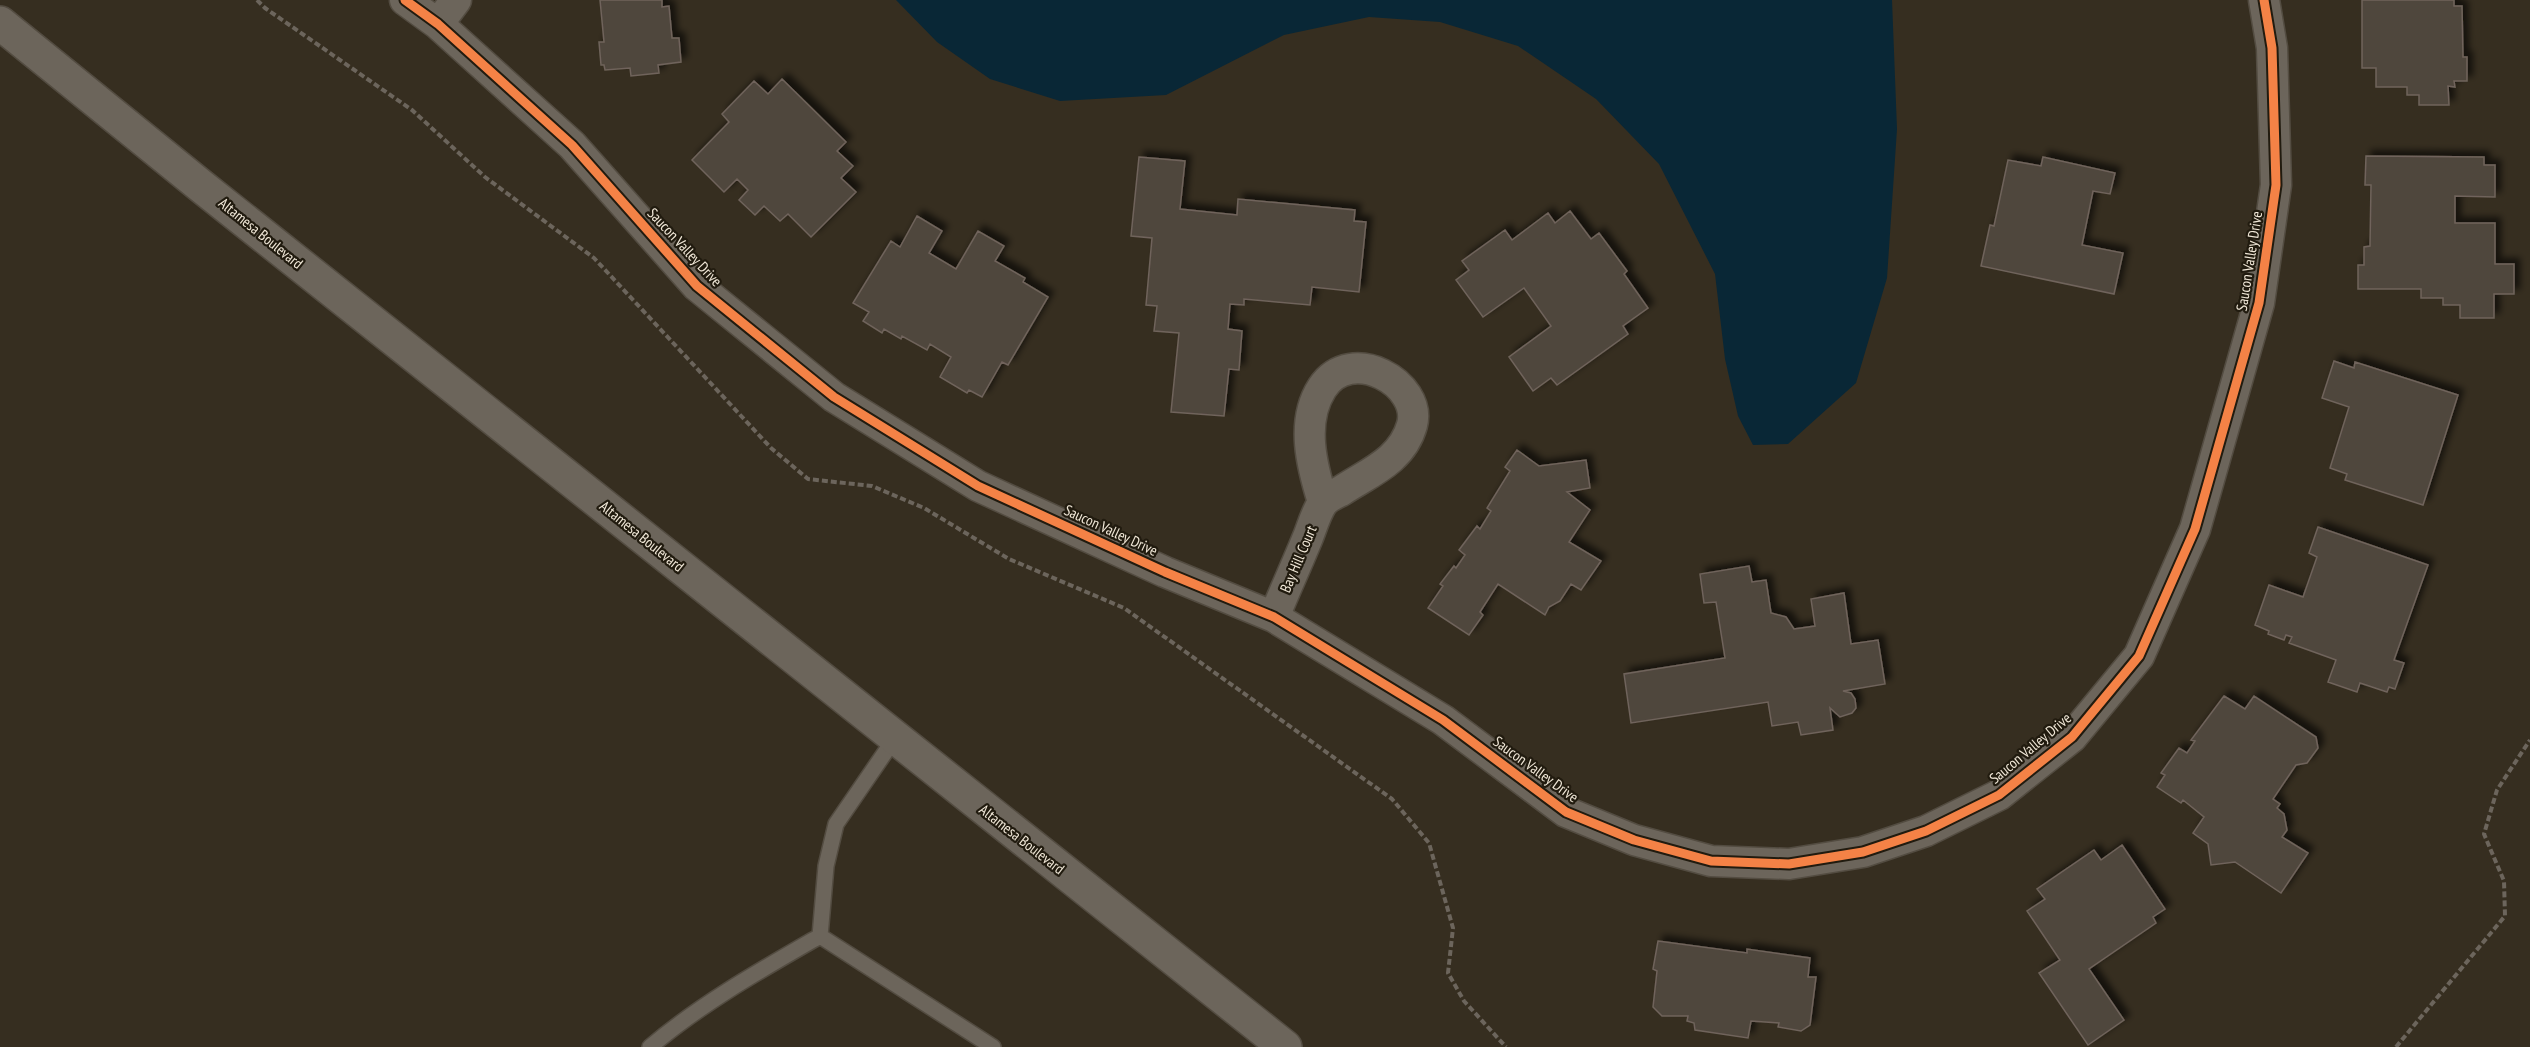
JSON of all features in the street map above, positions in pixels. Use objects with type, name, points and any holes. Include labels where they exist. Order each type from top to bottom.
[{"type":"street","name":"Saucon Valley Drive","points":[[405,0],[438,24],[572,144],[697,286],[834,397],[978,486],[1165,572],[1274,616],[1443,720],[1566,812],[1634,840],[1711,861],[1789,864],[1863,852],[1926,831],[1999,795],[2072,737],[2139,656],[2195,529],[2259,303],[2276,185],[2272,48],[2264,0]]},
{"type":"street","points":[[438,24],[456,0]]},
{"type":"street","name":"Altamesa Boulevard","points":[[0,23],[1285,1047]]},
{"type":"street","name":"Bay Hill Court","points":[[1274,616],[1323,502]]},
{"type":"lane","points":[[820,936],[826,866],[836,824],[895,738]]},
{"type":"lane","points":[[650,1047],[682,1020],[755,973],[820,936]]},
{"type":"lane","points":[[820,936],[993,1047]]},
{"type":"path","points":[[257,0],[265,8],[412,110],[484,177],[594,258],[771,448],[808,478],[872,486],[924,508],[1009,559],[1124,608],[1392,799],[1429,843],[1453,928],[1448,973],[1464,1000],[1506,1047]]},
{"type":"path","points":[[2396,1047],[2505,916],[2504,881],[2484,834],[2497,790],[2530,740]]},
{"type":"water","points":[[896,0],[1892,0],[1897,129],[1887,278],[1856,383],[1788,444],[1753,445],[1738,416],[1725,359],[1715,274],[1659,164],[1596,99],[1518,46],[1440,22],[1369,17],[1284,35],[1166,95],[1060,101],[990,79],[937,42]]},
{"type":"building","points":[[600,0],[662,0],[662,7],[669,6],[672,38],[679,38],[681,62],[658,65],[659,73],[631,76],[630,68],[605,70],[604,65],[601,65],[599,42],[604,42]]},
{"type":"building","points":[[2362,0],[2454,0],[2454,6],[2462,6],[2463,57],[2467,57],[2467,81],[2454,81],[2455,87],[2448,86],[2449,105],[2419,105],[2419,95],[2407,95],[2407,87],[2376,87],[2376,68],[2362,68]]},
{"type":"building","points":[[782,79],[846,142],[837,151],[853,166],[841,178],[856,192],[811,237],[788,214],[780,221],[764,206],[755,215],[739,200],[748,190],[737,179],[724,192],[692,160],[729,122],[722,114],[754,81],[768,94]]},
{"type":"building","points":[[2366,156],[2484,157],[2484,165],[2495,165],[2495,197],[2455,196],[2455,223],[2495,223],[2495,264],[2514,264],[2514,294],[2494,294],[2494,318],[2460,318],[2460,305],[2443,305],[2443,298],[2421,298],[2421,289],[2358,289],[2358,265],[2364,265],[2364,247],[2370,246],[2371,185],[2365,185]]},
{"type":"building","points":[[1139,157],[1185,161],[1180,209],[1237,215],[1238,199],[1355,210],[1354,221],[1366,222],[1359,292],[1312,287],[1310,305],[1244,299],[1244,305],[1230,304],[1228,329],[1242,331],[1239,370],[1229,369],[1224,416],[1171,412],[1179,333],[1154,331],[1157,306],[1146,305],[1152,238],[1131,236]]},
{"type":"building","points":[[2043,157],[2115,173],[2110,194],[2093,191],[2082,245],[2123,253],[2114,294],[1981,266],[1990,225],[1994,226],[2008,160],[2041,166]]},
{"type":"building","points":[[1570,211],[1591,239],[1599,233],[1627,271],[1624,274],[1648,308],[1623,326],[1628,334],[1557,385],[1551,378],[1533,391],[1509,357],[1551,326],[1524,288],[1483,317],[1456,280],[1469,270],[1462,261],[1505,230],[1512,240],[1548,213],[1555,223]]},
{"type":"building","points":[[917,216],[942,231],[929,253],[956,269],[978,231],[1004,246],[995,261],[1025,278],[1023,282],[1048,297],[1008,365],[1002,362],[982,397],[969,390],[967,393],[940,377],[951,357],[930,344],[927,350],[884,329],[882,333],[863,321],[869,312],[853,303],[891,241],[900,247]]},
{"type":"building","points":[[2334,361],[2354,368],[2355,362],[2458,395],[2423,505],[2345,480],[2347,474],[2330,468],[2349,407],[2322,398]]},
{"type":"building","points":[[1517,450],[1539,466],[1586,460],[1590,488],[1567,492],[1590,510],[1569,542],[1601,561],[1581,590],[1571,584],[1560,601],[1549,607],[1545,615],[1498,584],[1480,612],[1483,615],[1469,635],[1428,608],[1443,586],[1440,584],[1465,555],[1459,550],[1477,526],[1480,529],[1491,511],[1487,508],[1510,471],[1505,467]]},
{"type":"building","points":[[2318,527],[2428,565],[2394,660],[2404,663],[2395,689],[2389,687],[2387,692],[2360,683],[2357,692],[2328,682],[2336,660],[2289,643],[2292,637],[2286,635],[2284,640],[2268,634],[2269,631],[2255,625],[2269,585],[2303,597],[2317,557],[2309,553]]},
{"type":"building","points":[[1749,566],[1752,582],[1766,580],[1771,613],[1786,617],[1794,629],[1815,626],[1811,599],[1844,593],[1851,644],[1878,640],[1885,684],[1843,691],[1851,693],[1855,699],[1856,708],[1852,713],[1840,717],[1830,708],[1833,730],[1801,735],[1798,722],[1772,726],[1768,702],[1631,723],[1624,674],[1725,658],[1716,602],[1704,603],[1700,574]]},
{"type":"building","points":[[2224,696],[2245,709],[2254,696],[2316,737],[2318,748],[2307,763],[2296,765],[2273,799],[2280,804],[2277,808],[2284,814],[2287,830],[2282,837],[2308,853],[2281,893],[2235,862],[2211,865],[2208,844],[2193,833],[2204,817],[2183,800],[2181,803],[2157,787],[2165,775],[2161,773],[2179,748],[2187,753],[2195,741],[2191,740]]},
{"type":"building","points":[[2122,845],[2165,909],[2153,917],[2156,923],[2089,969],[2124,1020],[2088,1045],[2039,973],[2060,960],[2027,911],[2045,899],[2037,889],[2094,850],[2101,860]]},
{"type":"building","points":[[1658,941],[1747,953],[1747,949],[1810,958],[1808,977],[1816,977],[1810,1025],[1801,1031],[1778,1027],[1779,1023],[1751,1021],[1748,1038],[1695,1030],[1694,1023],[1687,1021],[1688,1016],[1662,1016],[1653,1007],[1657,971],[1653,969]]},
{"type":"cycle path","points":[[405,0],[438,24],[572,145],[697,286],[834,397],[978,486],[1165,572],[1274,617],[1443,720],[1566,812],[1634,840],[1711,861],[1789,864],[1863,852],[1926,831],[1999,795],[2072,737],[2139,656],[2195,529],[2259,303],[2276,185],[2272,48],[2264,0]]}]
